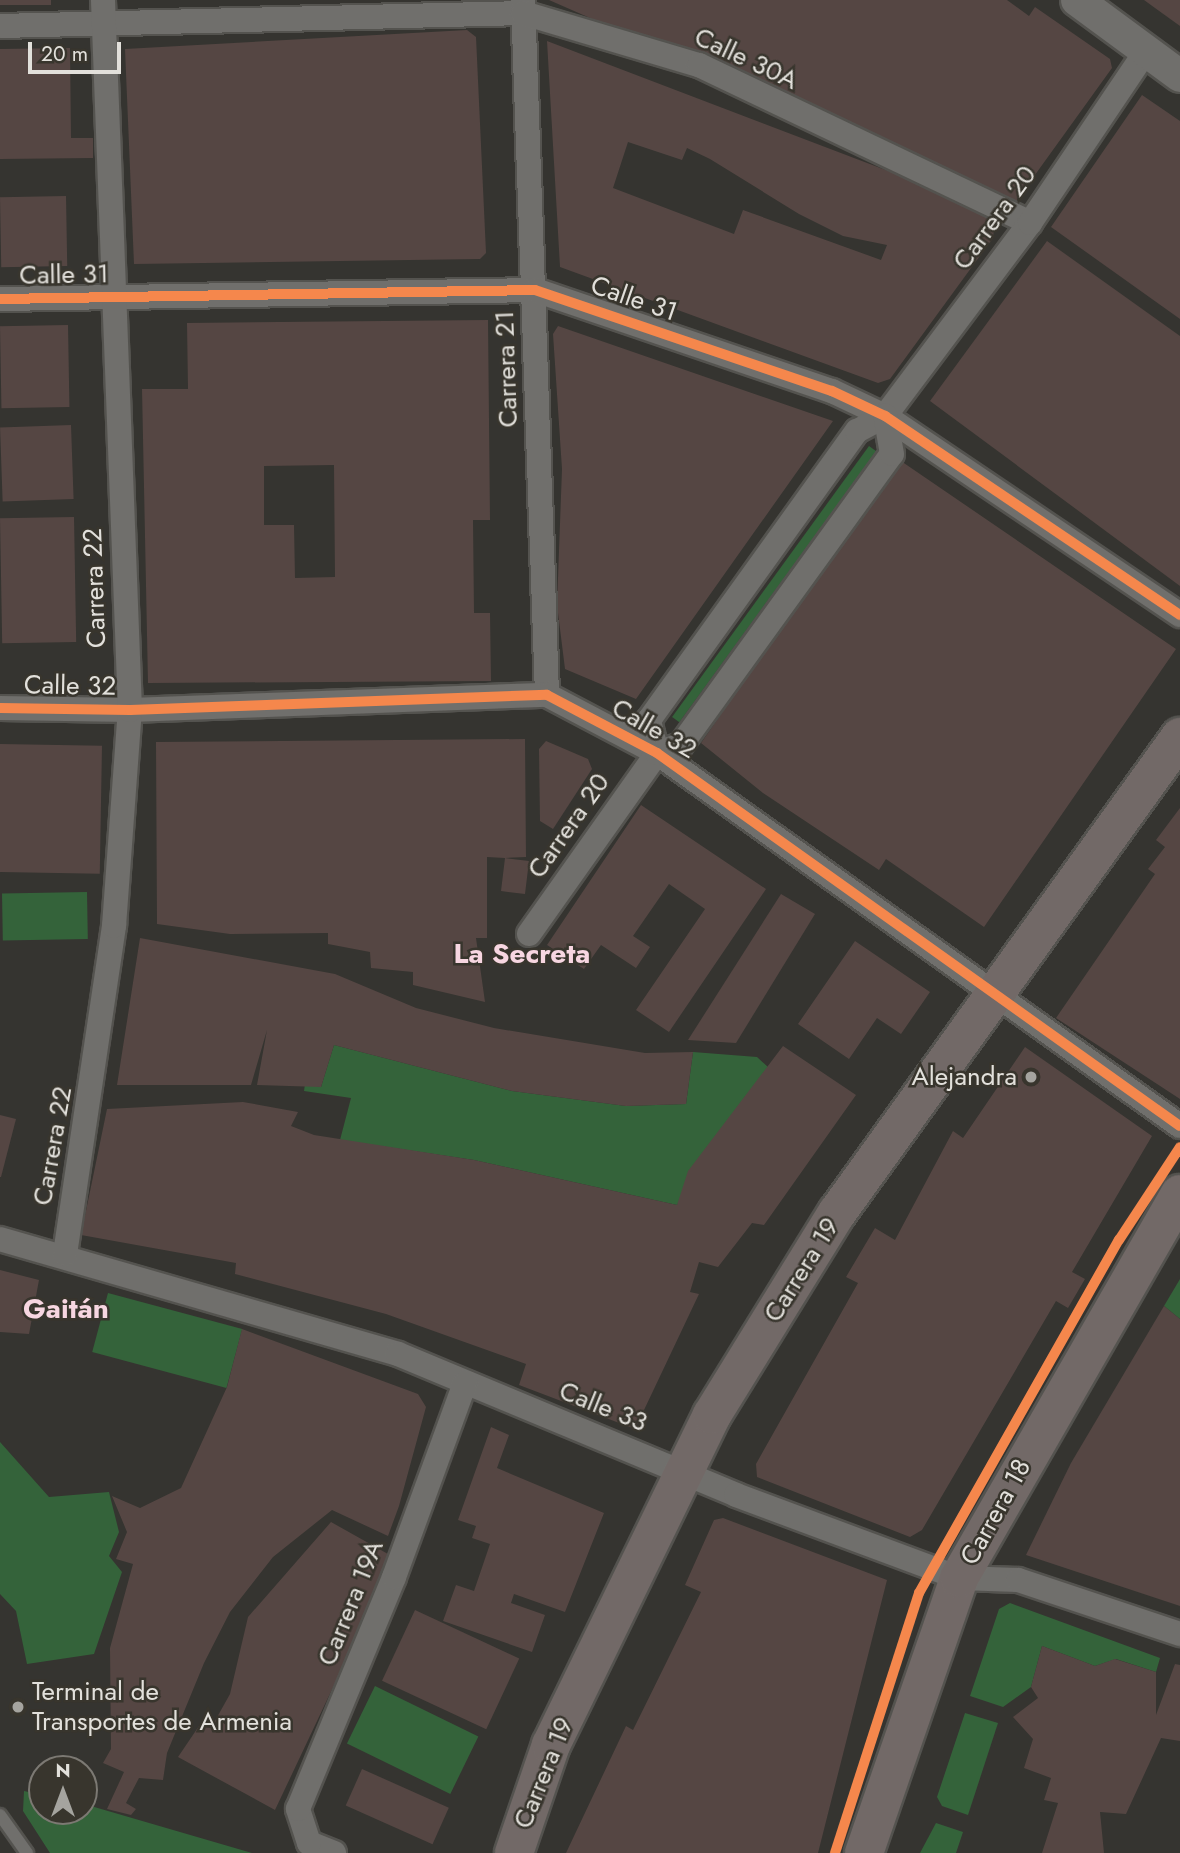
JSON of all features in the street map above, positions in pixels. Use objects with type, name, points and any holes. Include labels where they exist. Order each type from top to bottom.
[{"type":"main road","name":"Carrera 19","points":[[514,1853],[540,1770],[622,1606],[679,1471],[837,1213],[1180,737]]},
{"type":"main road","name":"Carrera 18","points":[[864,1853],[959,1578],[1180,1194]]},
{"type":"street","points":[[1077,0],[1180,76]]},
{"type":"street","name":"Calle 30A","points":[[0,26],[103,12],[523,6],[699,65],[1030,223]]},
{"type":"street","name":"Carrera 21","points":[[523,6],[535,290],[547,695]]},
{"type":"street","name":"Carrera 22","points":[[65,1254],[114,926],[130,710],[103,12]]},
{"type":"street","name":"Carrera 20","points":[[657,753],[649,720],[857,431],[885,416],[1030,223],[1146,51]]},
{"type":"street","name":"Calle 31","points":[[0,299],[535,290],[832,391],[885,416],[1180,615]]},
{"type":"street","name":"Carrera 20","points":[[529,934],[657,753],[681,745],[892,454],[885,416]]},
{"type":"street","name":"Calle 32","points":[[0,708],[130,710],[547,695],[657,753],[1180,1126]]},
{"type":"street","name":"Calle 33","points":[[0,1239],[65,1254],[398,1354],[679,1471],[959,1578],[1018,1580],[1180,1634]]},
{"type":"street","name":"Carrera 19A","points":[[304,1848],[298,1809],[394,1577],[465,1383]]},
{"type":"street","points":[[304,1848],[334,1853]]},
{"type":"lane","points":[[0,1815],[27,1853]]},
{"type":"green space","points":[[869,446],[876,451],[679,722],[672,717]]},
{"type":"green space","points":[[87,892],[88,939],[3,940],[2,893]]},
{"type":"green space","points":[[334,1045],[512,1091],[626,1106],[686,1104],[693,1052],[757,1057],[769,1068],[677,1205],[474,1160],[340,1140],[351,1098],[304,1091],[305,1084],[321,1087]]},
{"type":"green space","points":[[1180,1279],[1180,1319],[1164,1306]]},
{"type":"green space","points":[[108,1293],[242,1329],[226,1388],[92,1352]]},
{"type":"green space","points":[[0,1442],[49,1497],[109,1492],[119,1532],[109,1556],[122,1572],[94,1654],[27,1664],[16,1611],[0,1594]]},
{"type":"green space","points":[[1010,1603],[1160,1658],[1156,1672],[1116,1659],[1095,1666],[1042,1646],[1031,1687],[1003,1707],[970,1696],[999,1609]]},
{"type":"green space","points":[[375,1686],[478,1736],[450,1794],[347,1744]]},
{"type":"green space","points":[[965,1713],[998,1723],[968,1815],[942,1806],[937,1797]]},
{"type":"green space","points":[[24,1791],[28,1792],[28,1819],[23,1811]]},
{"type":"green space","points":[[98,1808],[252,1853],[50,1853],[32,1825],[98,1825]]},
{"type":"green space","points":[[936,1823],[963,1832],[956,1853],[920,1853]]},
{"type":"building","points":[[0,0],[51,0],[51,5],[0,5]]},
{"type":"building","points":[[549,0],[1007,0],[1029,16],[1035,7],[1110,59],[1112,68],[1014,204]]},
{"type":"building","points":[[1144,0],[1180,0],[1180,26],[1155,8]]},
{"type":"building","points":[[467,30],[476,37],[486,253],[480,259],[134,264],[125,49]]},
{"type":"building","points":[[547,41],[996,212],[993,238],[890,379],[878,383],[560,267]],"holes":[[[628,142],[682,160],[687,148],[710,159],[799,214],[843,236],[887,245],[881,260],[743,210],[734,234],[613,188]]]},
{"type":"building","points":[[70,48],[71,138],[93,138],[93,158],[0,159],[0,49]]},
{"type":"building","points":[[1142,95],[1180,121],[1180,319],[1051,227]]},
{"type":"building","points":[[66,196],[67,266],[1,267],[0,197]]},
{"type":"building","points":[[1047,241],[1180,336],[1180,586],[930,401]]},
{"type":"building","points":[[488,320],[490,520],[473,520],[474,613],[490,613],[491,681],[148,683],[142,389],[188,389],[187,323]],"holes":[[[334,465],[335,577],[295,578],[294,525],[264,525],[264,466]]]},
{"type":"building","points":[[68,325],[69,407],[1,408],[0,326]]},
{"type":"building","points":[[558,326],[833,421],[636,699],[565,669],[557,605],[562,469],[553,334]]},
{"type":"building","points":[[71,425],[74,499],[3,501],[0,427]]},
{"type":"building","points":[[898,459],[1176,649],[984,927],[886,859],[879,870],[763,793],[701,743]]},
{"type":"building","points":[[74,517],[76,642],[2,643],[0,518]]},
{"type":"building","points":[[525,739],[526,857],[487,857],[487,938],[476,938],[485,1002],[413,985],[413,972],[371,968],[370,952],[328,944],[328,933],[230,934],[157,924],[156,742]]},
{"type":"building","points":[[546,741],[588,759],[592,769],[553,829],[540,821],[539,749]]},
{"type":"building","points":[[0,744],[102,746],[100,874],[0,872]]},
{"type":"building","points":[[641,805],[766,889],[669,1032],[636,1010],[705,909],[669,884],[633,936],[650,947],[636,968],[601,945],[584,969],[547,945]]},
{"type":"building","points":[[1180,808],[1180,1099],[1056,1018],[1155,874],[1148,869],[1165,847],[1156,840]]},
{"type":"building","points":[[505,858],[529,861],[525,894],[501,891]]},
{"type":"building","points":[[781,894],[815,914],[736,1043],[688,1040]]},
{"type":"building","points":[[140,938],[335,974],[416,1008],[494,1028],[645,1053],[693,1052],[686,1104],[626,1106],[512,1091],[334,1045],[321,1087],[257,1085],[267,1030],[251,1085],[117,1085]]},
{"type":"building","points":[[855,941],[930,992],[901,1034],[877,1018],[849,1059],[798,1024]]},
{"type":"building","points":[[783,1046],[856,1095],[764,1225],[752,1223],[718,1267],[699,1262],[690,1292],[699,1294],[635,1429],[519,1385],[526,1364],[386,1314],[235,1274],[236,1263],[81,1235],[107,1109],[243,1102],[298,1112],[291,1126],[314,1135],[474,1160],[677,1205],[688,1171]]},
{"type":"building","points":[[1025,1047],[1152,1136],[1072,1272],[1085,1279],[1068,1308],[1056,1301],[922,1530],[910,1537],[757,1477],[756,1464],[858,1283],[846,1277],[875,1228],[895,1240],[953,1131],[963,1138]]},
{"type":"building","points":[[0,1115],[16,1119],[1,1177],[0,1177]]},
{"type":"building","points":[[0,1270],[39,1280],[29,1334],[0,1332]]},
{"type":"building","points":[[1164,1306],[1180,1319],[1180,1606],[1026,1555],[1071,1463]]},
{"type":"building","points":[[242,1329],[418,1394],[426,1407],[399,1506],[388,1536],[332,1510],[273,1557],[230,1612],[204,1663],[167,1753],[163,1780],[139,1778],[126,1803],[136,1809],[131,1815],[107,1809],[124,1772],[103,1763],[111,1749],[110,1648],[133,1564],[116,1559],[127,1532],[112,1496],[140,1508],[181,1488],[227,1387]]},
{"type":"building","points":[[491,1427],[509,1435],[497,1468],[604,1513],[565,1612],[514,1594],[511,1603],[545,1615],[532,1652],[443,1621],[456,1585],[474,1591],[490,1544],[472,1538],[476,1526],[458,1520]]},
{"type":"building","points":[[723,1518],[887,1580],[818,1853],[566,1853],[626,1726],[633,1730],[701,1592],[685,1585],[714,1520]]},
{"type":"building","points":[[331,1522],[388,1554],[378,1592],[275,1810],[178,1757],[199,1726],[211,1728],[230,1694],[248,1617]]},
{"type":"building","points":[[415,1610],[519,1659],[486,1729],[382,1681]]},
{"type":"building","points":[[1042,1646],[1095,1666],[1115,1659],[1156,1672],[1156,1715],[1175,1664],[1180,1665],[1180,1741],[1161,1738],[1126,1814],[1100,1812],[1104,1853],[1042,1853],[1058,1803],[1044,1800],[1051,1778],[1024,1768],[1033,1739],[1013,1717],[1038,1698],[1031,1687]]},
{"type":"building","points":[[362,1769],[449,1808],[433,1844],[346,1806]]},
{"type":"cycle path","points":[[0,299],[535,290],[832,391],[885,416],[1180,615]]},
{"type":"cycle path","points":[[0,708],[130,710],[547,695],[657,753],[1180,1126]]},
{"type":"cycle path","points":[[835,1853],[919,1593],[1119,1240],[1180,1147]]},
{"type":"place","name":"Alejandra","points":[[1031,1077]]},
{"type":"place","name":"Terminal de Transportes de Armenia","points":[[18,1707]]},
{"type":"district","name":"La Secreta","points":[[522,954]]},
{"type":"district","name":"Gaitán","points":[[66,1309]]}]
